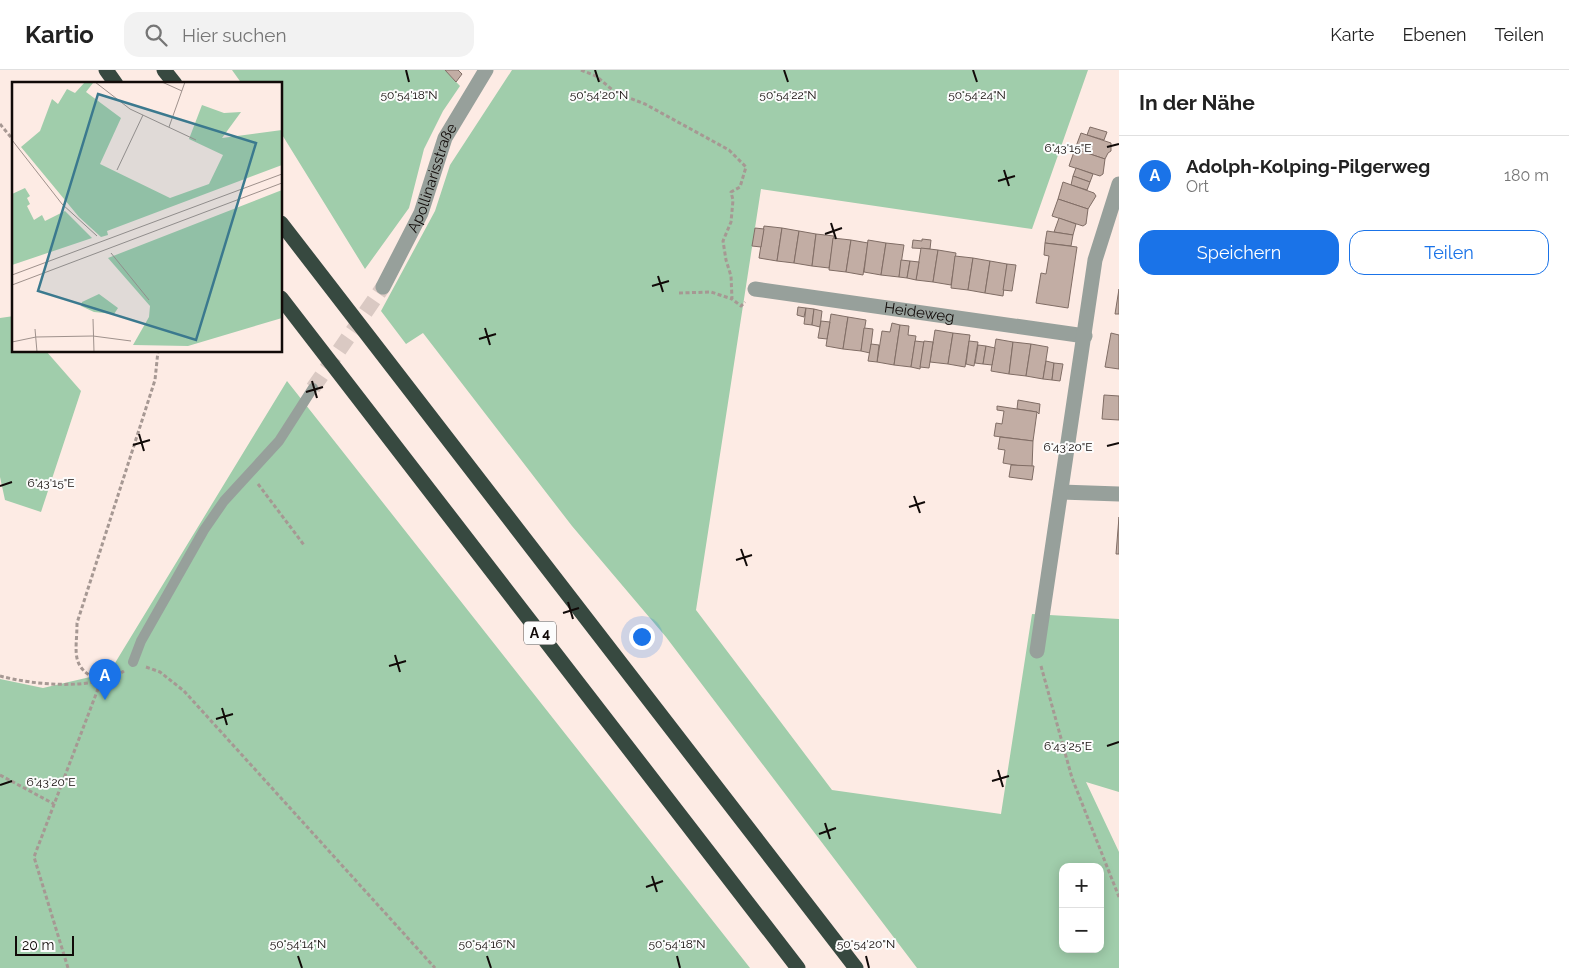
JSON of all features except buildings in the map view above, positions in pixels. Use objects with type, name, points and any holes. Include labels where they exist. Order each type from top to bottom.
[{"type":"highway","points":[[106,70],[115,82]]},
{"type":"highway","points":[[164,70],[173,82]]},
{"type":"highway","points":[[282,223],[856,968]]},
{"type":"highway","name":"A 4","points":[[282,299],[798,968]]},
{"type":"street","name":"Apollinarisstraße","points":[[383,288],[421,213],[445,138],[486,70]]},
{"type":"street","points":[[1037,651],[1095,260],[1119,184]]},
{"type":"street","name":"Heideweg","points":[[755,289],[1084,336]]},
{"type":"street","points":[[1061,492],[1119,494]]},
{"type":"lane","points":[[133,662],[140,641],[204,530],[224,501],[278,441],[313,388]]},
{"type":"path","points":[[580,70],[596,76],[616,93],[646,104],[729,150],[746,167],[740,187],[731,192],[733,200],[731,222],[723,240],[731,276],[732,299]]},
{"type":"path","points":[[0,124],[12,139]]},
{"type":"path","points":[[678,293],[711,292],[732,299],[741,306],[755,289]]},
{"type":"path","points":[[101,681],[86,674],[76,662],[77,622],[155,380],[158,352]]},
{"type":"path","points":[[250,473],[304,545]]},
{"type":"path","points":[[1037,651],[1072,778],[1119,897]]},
{"type":"path","points":[[0,676],[40,684],[101,681],[122,672],[133,662],[160,672],[184,691],[435,968]]},
{"type":"path","points":[[68,968],[34,857],[101,681]]},
{"type":"path","points":[[0,775],[54,804]]},
{"type":"green space","points":[[232,70],[445,70],[460,86],[443,111],[424,149],[409,208],[365,269],[282,135],[282,82],[241,82]]},
{"type":"green space","points":[[512,70],[1088,70],[1032,229],[761,189],[696,610],[832,790],[1001,814],[1032,614],[1119,619],[1119,792],[1086,782],[1119,852],[1119,968],[917,968],[666,637],[572,526],[423,333],[406,344],[381,311],[435,211],[450,165]]},
{"type":"green space","points":[[12,316],[12,352],[47,352],[81,391],[41,512],[5,500],[0,477],[0,318]]},
{"type":"green space","points":[[287,381],[750,968],[0,968],[0,679],[43,688],[103,674],[115,663]]},
{"type":"tunnel","points":[[313,388],[383,287]]},
{"type":"place","name":"Adolph-Kolping-Pilgerweg","points":[[105,700]]}]
